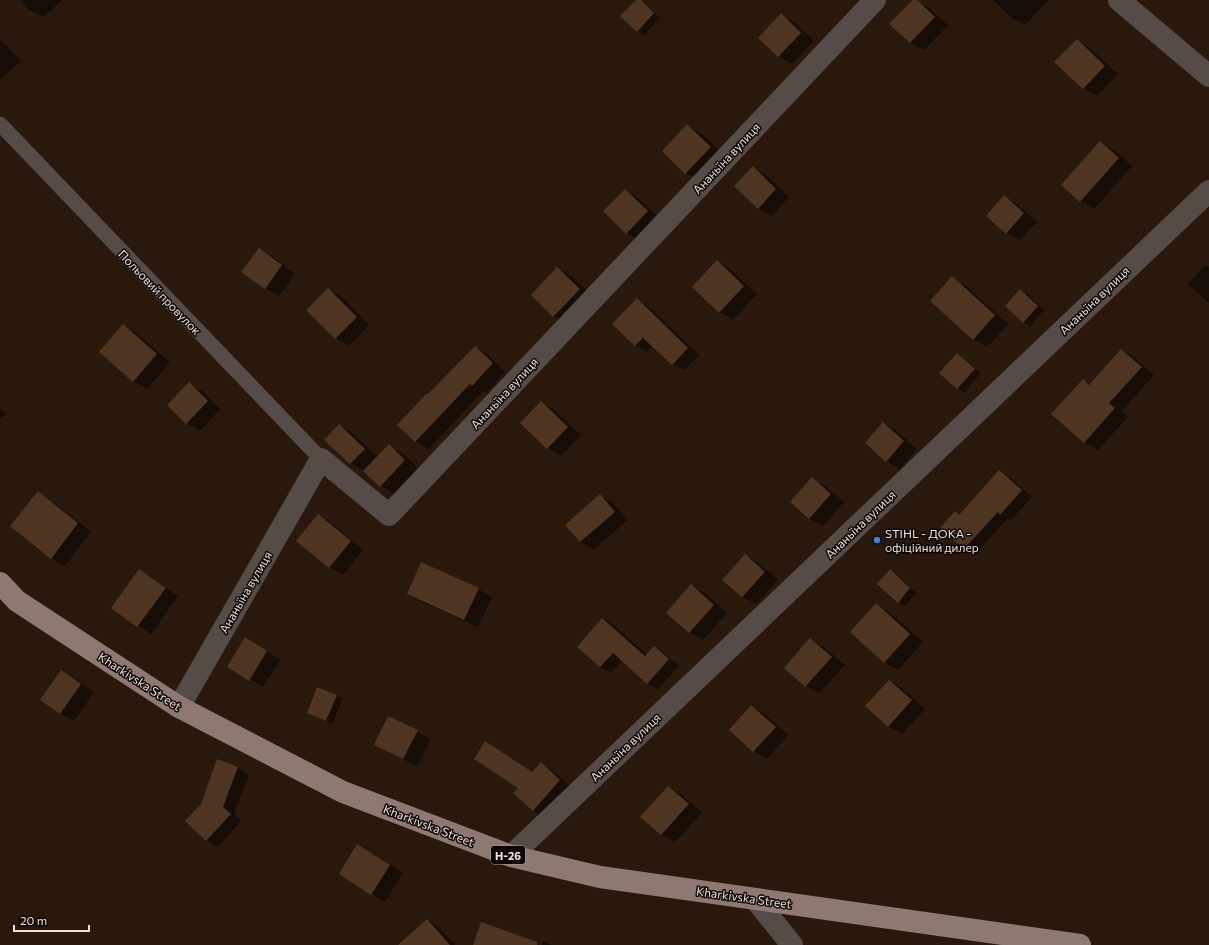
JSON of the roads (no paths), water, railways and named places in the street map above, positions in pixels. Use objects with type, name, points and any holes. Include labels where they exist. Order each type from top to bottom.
[{"type":"main road","name":"Kharkivska Street","points":[[0,583],[17,601],[179,707],[343,792],[511,856],[600,877],[1080,945]]},
{"type":"street","name":"Ананьїна вулиця","points":[[179,707],[321,459],[388,515],[875,0]]},
{"type":"street","points":[[1119,0],[1209,76]]},
{"type":"street","name":"Ананьїна вулиця","points":[[511,856],[1209,191]]},
{"type":"street","points":[[755,899],[792,945]]},
{"type":"lane","name":"Польовий провулок","points":[[0,124],[321,459]]},
{"type":"place","name":"STIHL - ДОКА - офіційний дилер","points":[[877,540]]}]
